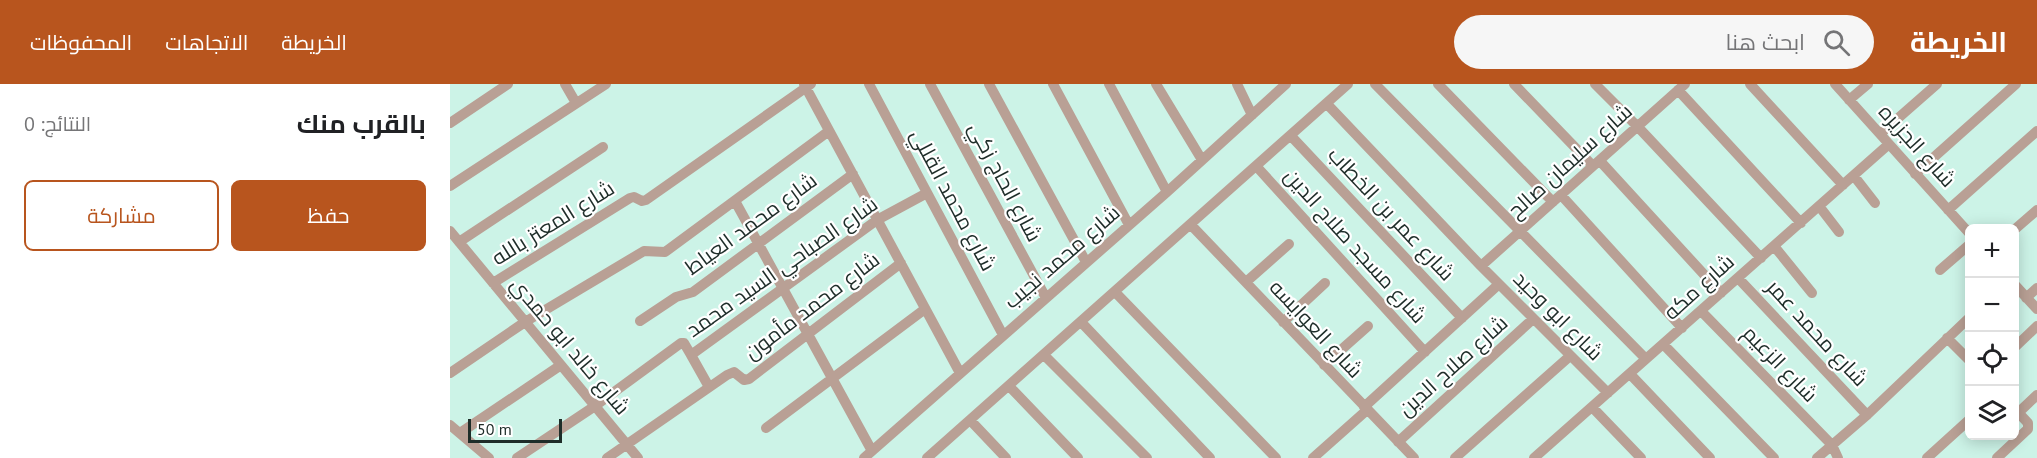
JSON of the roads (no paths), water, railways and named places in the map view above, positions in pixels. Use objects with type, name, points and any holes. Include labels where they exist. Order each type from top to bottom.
[{"type":"street","points":[[450,123],[508,84]]},
{"type":"street","points":[[565,84],[576,103]]},
{"type":"street","points":[[450,186],[606,84]]},
{"type":"street","name":"شارع محمد القللي","points":[[869,84],[1003,335]]},
{"type":"street","name":"شارع الحاج زكي","points":[[930,84],[1046,298]]},
{"type":"street","points":[[989,84],[1086,262]]},
{"type":"street","points":[[1053,84],[1128,225]]},
{"type":"street","points":[[1109,84],[1167,192]]},
{"type":"street","points":[[1156,84],[1202,160]]},
{"type":"street","points":[[1237,84],[1252,116]]},
{"type":"street","name":"شارع محمد نجيب","points":[[868,454],[1167,192],[1286,84]]},
{"type":"street","points":[[927,458],[1348,84]]},
{"type":"street","points":[[1375,84],[1646,359]]},
{"type":"street","points":[[1438,84],[1557,199],[1682,328]]},
{"type":"street","points":[[1515,84],[1721,293]]},
{"type":"street","points":[[1750,84],[1843,185]]},
{"type":"street","name":"شارع الجزيره","points":[[1835,84],[1965,229]]},
{"type":"street","points":[[1850,100],[1868,84]]},
{"type":"street","points":[[1880,134],[1936,84]]},
{"type":"street","points":[[1915,174],[2016,84]]},
{"type":"street","points":[[807,85],[829,131],[960,373]]},
{"type":"street","name":"شارع المعتز بالله","points":[[493,283],[630,198],[646,200],[807,85]]},
{"type":"street","points":[[1599,85],[1761,258]]},
{"type":"street","points":[[1682,87],[1801,223]]},
{"type":"street","name":"شارع سليمان صالح","points":[[1481,266],[1682,87]]},
{"type":"street","name":"شارع ابو وحيد","points":[[1327,104],[1481,266],[1608,393]]},
{"type":"street","points":[[450,373],[525,322],[644,251],[665,252],[829,131]]},
{"type":"street","points":[[1948,210],[2037,131]]},
{"type":"street","name":"شارع عمر بن الخطاب","points":[[1291,136],[1462,318]]},
{"type":"street","name":"شارع مكه","points":[[1534,458],[1889,144]]},
{"type":"street","points":[[459,242],[603,147]]},
{"type":"street","name":"شارع مسجد صلاح الدين","points":[[1257,167],[1425,352]]},
{"type":"street","name":"شارع محمد العياط","points":[[640,321],[676,297],[693,292],[853,174]]},
{"type":"street","points":[[1854,176],[1875,203]]},
{"type":"street","name":"شارع الصباحي السيد محمد","points":[[518,458],[595,406],[681,343],[684,343],[691,355],[877,220],[927,193]]},
{"type":"street","points":[[735,201],[832,378],[868,454]]},
{"type":"street","points":[[1819,206],[1839,232]]},
{"type":"street","points":[[2019,226],[2037,210]]},
{"type":"street","name":"شارع العوايسه","points":[[1191,225],[1414,458]]},
{"type":"street","name":"شارع خالد ابو حمدي","points":[[450,231],[638,458]]},
{"type":"street","points":[[1246,282],[1289,244]]},
{"type":"street","points":[[1774,246],[1812,293]]},
{"type":"street","points":[[1940,270],[1965,248]]},
{"type":"street","name":"شارع محمد مأمون","points":[[607,458],[733,372],[747,380],[901,263]]},
{"type":"street","name":"شارع محمد عمر","points":[[1738,278],[1867,415]]},
{"type":"street","points":[[1283,322],[1325,283]]},
{"type":"street","points":[[1313,458],[1499,284]]},
{"type":"street","points":[[2026,298],[2037,288]]},
{"type":"street","points":[[2019,290],[2037,309]]},
{"type":"street","points":[[1115,292],[1276,458]]},
{"type":"street","points":[[765,428],[925,309]]},
{"type":"street","name":"شارع الزعيم","points":[[1701,311],[1832,445],[1838,458]]},
{"type":"street","name":"شارع صلاح الدين","points":[[1398,442],[1533,319]]},
{"type":"street","points":[[1081,322],[1210,458]]},
{"type":"street","points":[[1817,458],[1867,415],[1965,322]]},
{"type":"street","points":[[1324,365],[1368,326]]},
{"type":"street","points":[[2019,343],[2037,326]]},
{"type":"street","points":[[1947,338],[1965,356]]},
{"type":"street","points":[[1663,344],[1774,458]]},
{"type":"street","points":[[691,355],[709,387]]},
{"type":"street","points":[[1044,355],[1147,458]]},
{"type":"street","points":[[1455,458],[1570,356]]},
{"type":"street","points":[[460,433],[561,365]]},
{"type":"street","points":[[1630,374],[1710,458]]},
{"type":"street","points":[[1009,386],[1078,458]]},
{"type":"street","points":[[2019,409],[2037,395]]},
{"type":"street","points":[[1592,407],[1641,458]]},
{"type":"street","points":[[2019,414],[2028,423],[2028,429],[2019,437]]},
{"type":"street","points":[[970,420],[1006,458]]},
{"type":"street","points":[[1927,458],[1965,424]]},
{"type":"street","points":[[450,425],[489,458]]},
{"type":"street","points":[[1997,458],[2016,440]]}]
